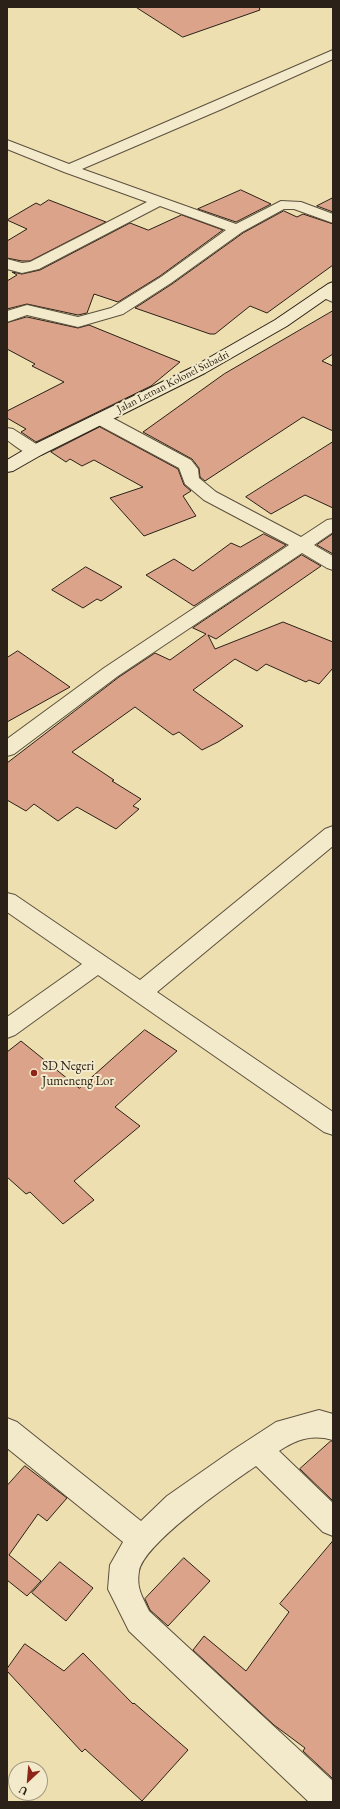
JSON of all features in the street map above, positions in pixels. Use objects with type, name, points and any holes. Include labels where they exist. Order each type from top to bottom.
[{"type":"street","points":[[69,169],[217,106],[333,54]]},
{"type":"street","points":[[7,144],[69,169],[237,229]]},
{"type":"street","points":[[7,264],[22,268],[34,266],[159,201]]},
{"type":"street","points":[[7,318],[15,313],[27,310],[78,322],[117,311],[166,280],[237,229],[281,205],[296,205],[333,219]]},
{"type":"street","name":"Jalan Letnan Kolonel Subadri","points":[[7,467],[35,451],[199,370],[281,323],[330,292]]},
{"type":"street","points":[[101,419],[185,464],[191,480],[210,496],[302,545],[333,564]]},
{"type":"street","points":[[7,433],[35,451]]},
{"type":"street","points":[[8,746],[111,672],[333,524]]},
{"type":"street","points":[[141,992],[333,834]]},
{"type":"street","points":[[7,901],[333,1125]]},
{"type":"street","points":[[7,1030],[98,964]]},
{"type":"street","points":[[332,1802],[139,1621],[123,1589],[125,1565],[142,1539],[178,1506],[286,1431],[319,1423],[333,1427]]},
{"type":"street","points":[[9,1439],[142,1539]]},
{"type":"street","points":[[258,1449],[333,1522]]},
{"type":"building","points":[[136,7],[259,7],[260,10],[183,37]]},
{"type":"building","points":[[241,190],[271,204],[236,222],[198,209]]},
{"type":"building","points":[[333,198],[333,212],[317,206]]},
{"type":"building","points":[[49,200],[106,222],[30,261],[7,258],[7,241],[27,229],[7,220],[36,203],[40,205]]},
{"type":"building","points":[[284,211],[297,217],[303,214],[333,224],[333,265],[267,313],[250,306],[215,334],[210,334],[135,308],[172,284],[243,233]]},
{"type":"building","points":[[182,215],[223,230],[160,276],[118,302],[94,294],[87,313],[78,315],[27,304],[7,309],[7,281],[17,275],[12,272],[22,274],[40,270],[130,223],[148,230]]},
{"type":"building","points":[[333,311],[333,354],[322,361],[333,366],[333,431],[303,417],[205,481],[200,477],[199,468],[192,459],[143,432],[224,374]]},
{"type":"building","points":[[27,317],[78,328],[89,325],[180,362],[151,386],[36,442],[21,432],[26,429],[7,418],[7,411],[64,382],[32,366],[35,364],[7,349],[7,323]]},
{"type":"building","points":[[100,427],[178,469],[184,485],[191,491],[183,496],[196,516],[144,536],[110,498],[143,487],[94,460],[82,466],[70,459],[66,462],[51,452]]},
{"type":"building","points":[[333,442],[333,508],[305,495],[271,514],[246,497]]},
{"type":"building","points":[[264,534],[286,545],[194,606],[146,575],[174,559],[193,571],[231,543],[240,547]]},
{"type":"building","points":[[333,534],[333,554],[317,545]]},
{"type":"building","points":[[302,555],[321,566],[216,639],[208,635],[215,649],[283,622],[333,642],[333,668],[319,684],[309,680],[306,682],[266,664],[257,671],[235,659],[193,690],[243,726],[218,742],[202,750],[179,732],[173,735],[135,707],[72,752],[114,780],[112,781],[141,799],[133,806],[139,809],[116,829],[77,807],[58,821],[34,804],[26,811],[7,800],[7,763],[119,677],[155,653],[170,660],[206,634],[193,628]]},
{"type":"building","points":[[86,567],[122,587],[101,601],[97,599],[83,608],[52,590]]},
{"type":"building","points":[[18,651],[70,687],[7,722],[7,658]]},
{"type":"building","points":[[145,1030],[177,1051],[115,1107],[140,1126],[74,1181],[94,1200],[63,1224],[30,1192],[26,1194],[7,1177],[7,1052],[21,1041],[79,1088]]},
{"type":"building","points":[[331,1441],[333,1441],[333,1501],[300,1469]]},
{"type":"building","points":[[25,1466],[67,1498],[47,1521],[38,1514],[9,1555],[41,1581],[27,1596],[7,1580],[7,1486]]},
{"type":"building","points":[[333,1541],[333,1779],[303,1751],[305,1748],[274,1725],[193,1650],[204,1636],[246,1671],[289,1612],[280,1604]]},
{"type":"building","points":[[184,1558],[210,1581],[168,1626],[150,1610],[145,1599]]},
{"type":"building","points":[[60,1562],[93,1588],[66,1621],[32,1593]]},
{"type":"building","points":[[25,1644],[64,1671],[83,1653],[133,1704],[134,1703],[188,1750],[142,1801],[85,1749],[82,1752],[7,1671]]},
{"type":"place","name":"SD Negeri Jumeneng Lor","points":[[34,1073]]}]
